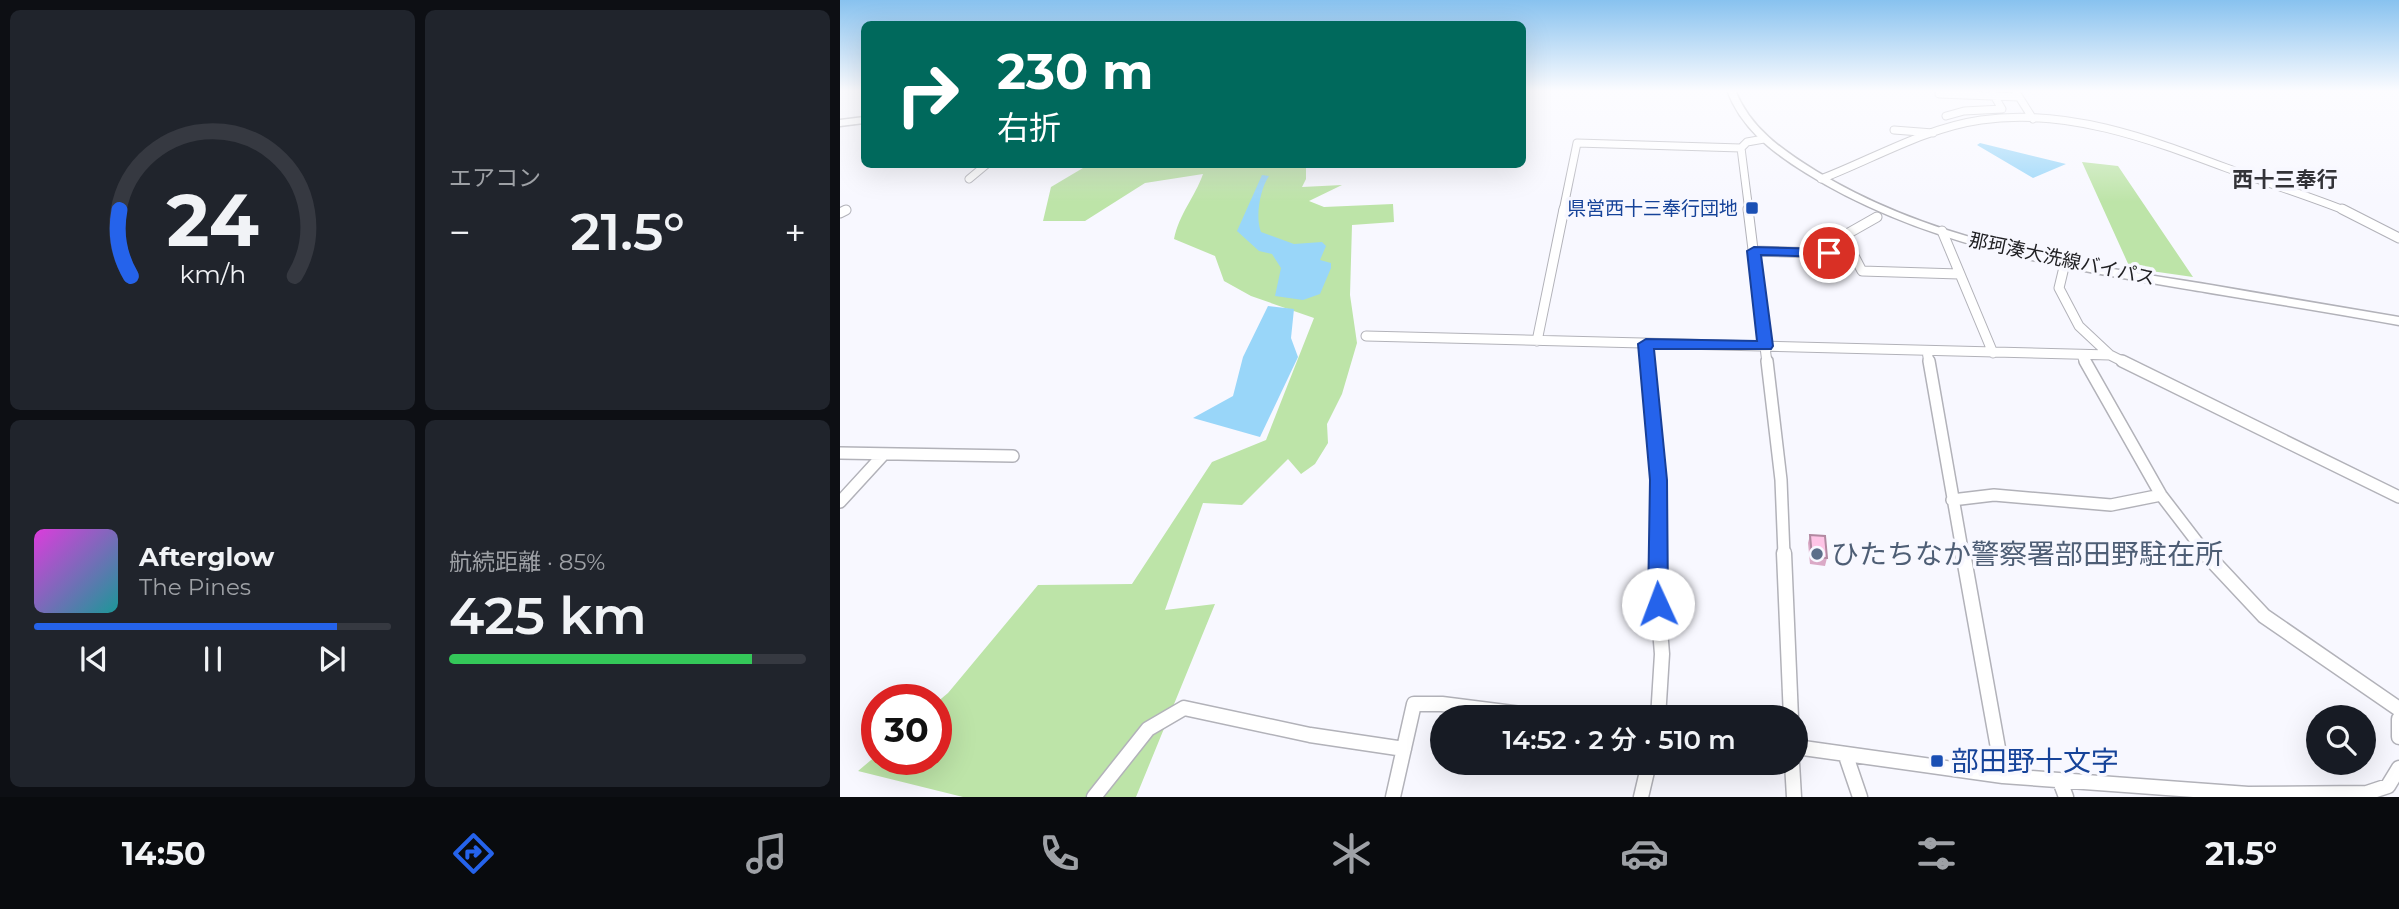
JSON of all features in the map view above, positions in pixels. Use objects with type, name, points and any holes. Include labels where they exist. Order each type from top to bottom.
[{"type":"main road","name":"那珂湊大洗線バイパス","points":[[1754,127],[1764,139],[1821,179],[1881,208],[1942,231],[2065,263],[2399,321]]},
{"type":"street","points":[[1821,179],[1953,127]]},
{"type":"street","points":[[2105,127],[2120,130],[2319,201],[2399,238]]},
{"type":"street","points":[[1894,130],[1935,134]]},
{"type":"street","points":[[1537,341],[1577,143],[1741,148],[1748,142],[1764,139]]},
{"type":"street","points":[[1741,148],[1781,480],[1790,705]]},
{"type":"street","points":[[969,179],[982,168]]},
{"type":"street","points":[[1877,217],[1847,234],[1861,271],[1959,274]]},
{"type":"street","points":[[1942,231],[1993,353]]},
{"type":"street","points":[[1754,251],[1853,254]]},
{"type":"street","points":[[2065,263],[2059,288],[2079,326],[2110,355],[2399,497]]},
{"type":"street","points":[[1366,336],[2110,355]]},
{"type":"street","points":[[1646,344],[1658,480],[1656,579],[1662,654],[1659,705]]},
{"type":"street","points":[[1927,351],[2003,776]]},
{"type":"street","points":[[2082,356],[2161,495],[2184,528],[2236,589],[2264,616],[2399,709]]},
{"type":"street","points":[[840,453],[1013,456]]},
{"type":"street","points":[[840,502],[884,454]]},
{"type":"street","points":[[1952,500],[1994,495],[2111,505],[2161,495]]},
{"type":"street","points":[[1393,797],[1414,704],[1450,705]]},
{"type":"street","points":[[1094,797],[1148,729],[1184,708],[1310,735],[1404,749]]},
{"type":"street","points":[[2399,719],[2399,737]]},
{"type":"street","points":[[1808,749],[2003,776],[2063,789],[2353,794],[2378,791],[2388,786],[2398,774]]},
{"type":"street","points":[[1846,756],[1860,797]]},
{"type":"street","points":[[1641,797],[1646,775]]},
{"type":"street","points":[[1793,775],[1794,797]]},
{"type":"green space","points":[[2082,162],[2118,166],[2193,277],[2130,268]]},
{"type":"green space","points":[[1083,168],[1306,168],[1306,179],[1302,187],[1342,185],[1309,201],[1324,207],[1393,204],[1394,222],[1352,225],[1350,295],[1357,343],[1342,394],[1327,424],[1328,443],[1315,464],[1301,474],[1288,459],[1242,505],[1203,503],[1165,610],[1215,604],[1136,797],[963,797],[874,775],[952,775],[952,688],[1038,585],[1132,584],[1212,462],[1266,440],[1314,318],[1251,296],[1224,281],[1215,256],[1174,239],[1203,174],[1145,183],[1085,221],[1043,221],[1051,187]]},
{"type":"water","points":[[1980,143],[2066,164],[2033,178],[1977,145]]},
{"type":"water","points":[[1262,175],[1269,176],[1259,203],[1261,232],[1294,244],[1322,242],[1326,246],[1320,260],[1331,263],[1331,268],[1320,294],[1303,300],[1275,296],[1281,268],[1272,254],[1259,251],[1237,231]]},
{"type":"water","points":[[1268,306],[1294,309],[1291,338],[1298,357],[1260,437],[1193,418],[1233,396],[1243,357]]},
{"type":"building","points":[[1810,535],[1825,536],[1827,558],[1812,557]]},
{"type":"place","name":"県営西十三奉行団地","points":[[1752,208]]},
{"type":"place","name":"ひたちなか警察署部田野駐在所","points":[[1817,554]]},
{"type":"place","name":"部田野十文字","points":[[1937,761]]},
{"type":"district","name":"西十三奉行","points":[[2285,179]]},
{"type":"route","points":[[1658,604],[1658,480],[1646,344],[1765,346],[1754,251],[1829,253]]}]
